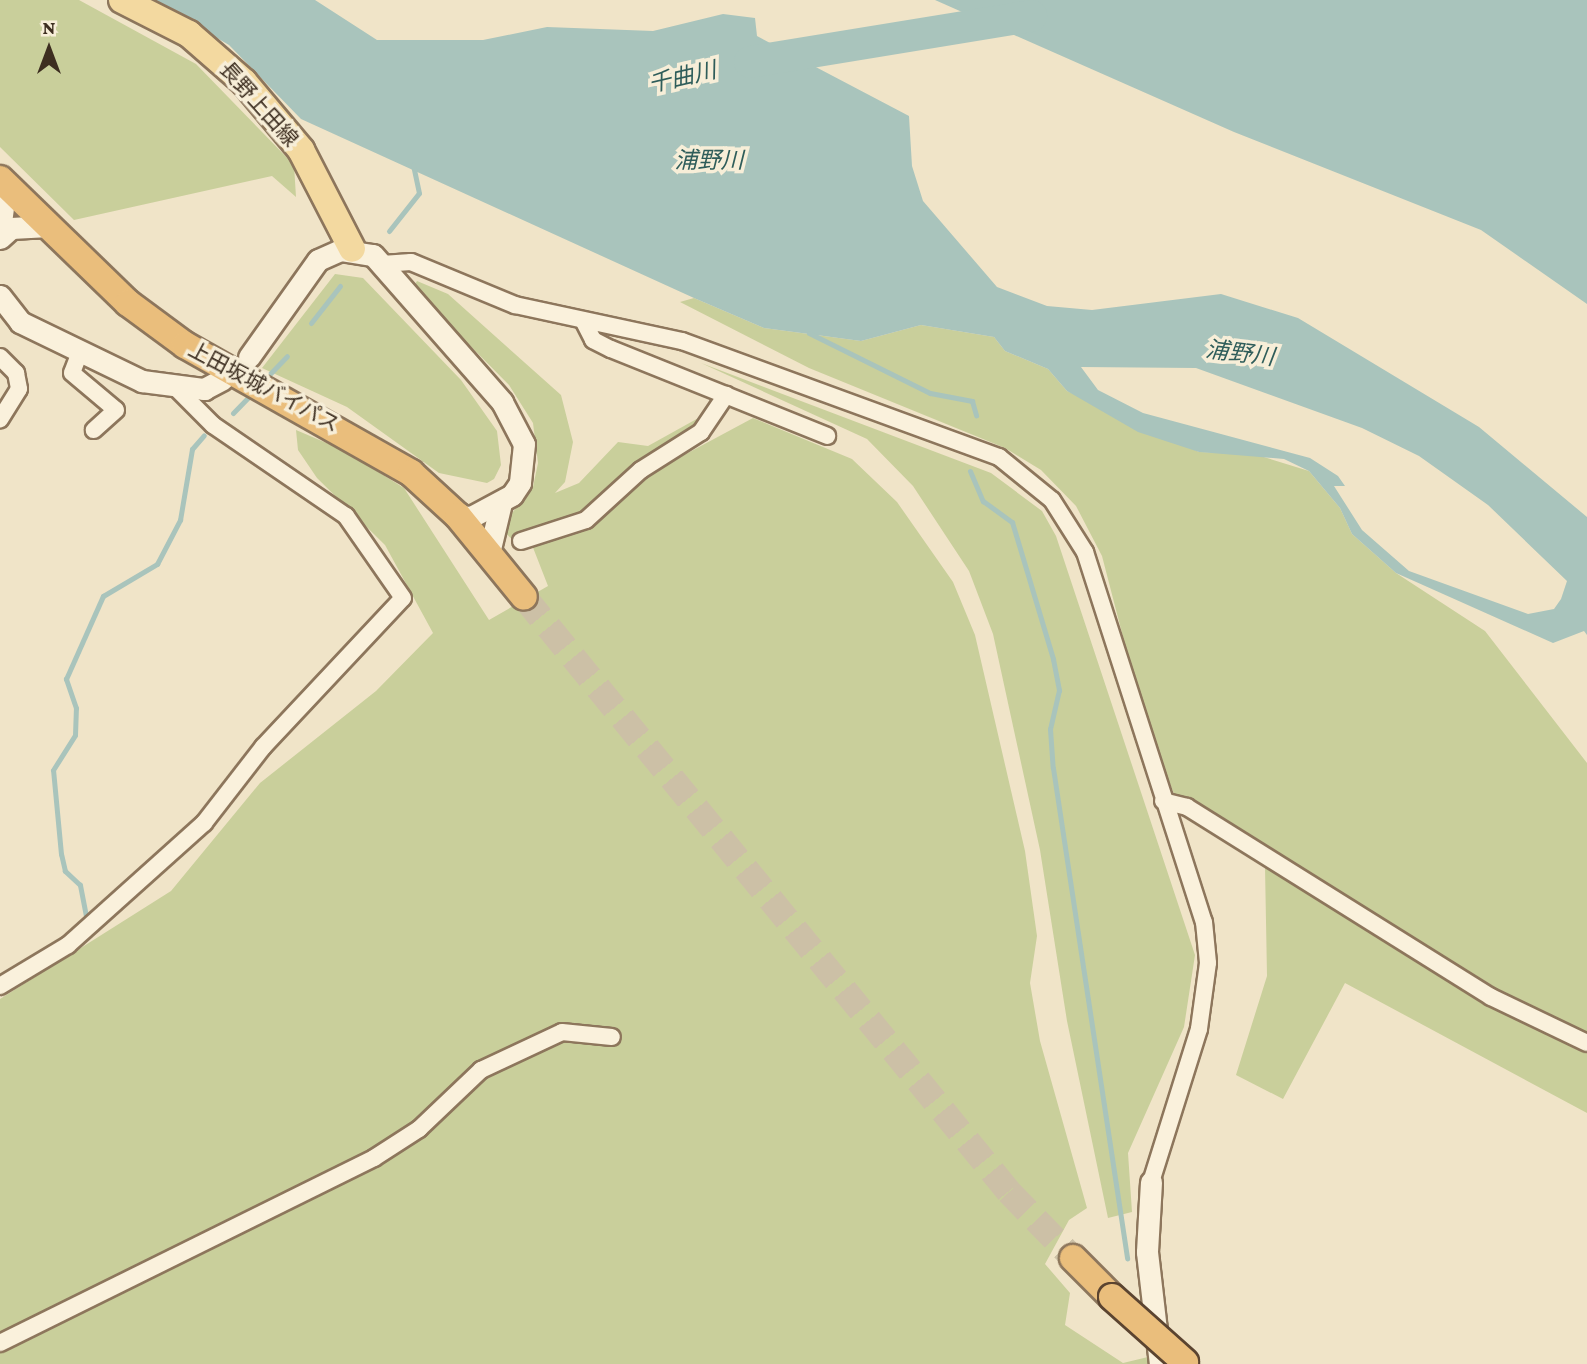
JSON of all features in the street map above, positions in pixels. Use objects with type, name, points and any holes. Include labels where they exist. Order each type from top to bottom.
[{"type":"highway","name":"上田坂城バイパス","points":[[3,182],[44,226],[185,345],[391,458],[458,516],[524,597]]},
{"type":"highway","points":[[1073,1258],[1177,1363]]},
{"type":"main road","name":"長野上田線","points":[[122,0],[189,34],[243,82],[301,150],[352,249]]},
{"type":"street","points":[[0,230],[3,182]]},
{"type":"street","points":[[0,238],[11,229],[44,226]]},
{"type":"street","points":[[249,357],[307,270],[327,254],[352,249],[382,264],[518,426],[524,465],[520,483],[501,503],[458,516]]},
{"type":"street","points":[[382,264],[411,262],[515,305],[682,341],[965,443],[1026,475],[1052,500],[1086,552],[1163,800],[1196,890],[1208,963],[1199,1029],[1151,1181],[1146,1232],[1177,1363]]},
{"type":"street","points":[[0,296],[20,322],[142,381],[204,389],[223,379]]},
{"type":"street","points":[[584,322],[593,340],[611,349],[827,436]]},
{"type":"street","points":[[80,352],[72,373],[116,410],[94,430]]},
{"type":"street","points":[[0,357],[16,373],[19,389],[0,420]]},
{"type":"street","points":[[0,986],[68,945],[204,823],[262,747],[403,598],[346,516],[213,425],[173,385]]},
{"type":"street","points":[[521,541],[586,520],[641,470],[701,432],[726,395]]},
{"type":"street","points":[[489,553],[501,503]]},
{"type":"street","points":[[1163,800],[1187,807],[1491,997],[1587,1043]]},
{"type":"street","points":[[0,1343],[374,1158],[419,1129],[481,1070],[562,1032],[612,1037]]},
{"type":"green space","points":[[0,0],[79,0],[196,64],[294,165],[296,197],[272,176],[74,220],[0,147]]},
{"type":"green space","points":[[335,274],[363,278],[461,380],[497,431],[501,465],[494,479],[487,483],[439,473],[347,407],[262,368]]},
{"type":"green space","points":[[417,281],[448,294],[561,395],[573,442],[565,482],[555,493],[579,483],[618,442],[648,446],[702,416],[701,423],[584,516],[514,541],[500,528],[533,487],[538,463],[533,423],[509,385],[413,288]]},
{"type":"green space","points":[[694,298],[764,328],[861,341],[921,325],[994,337],[1005,351],[1048,369],[1067,391],[1199,452],[1254,454],[1309,471],[1340,508],[1352,534],[1396,573],[1485,631],[1587,763],[1587,1113],[1345,983],[1283,1099],[1236,1075],[1267,976],[1265,867],[1193,821],[1176,799],[1143,714],[1102,556],[1076,506],[1041,470],[1005,448],[809,368],[680,302]]},
{"type":"green space","points":[[701,363],[991,473],[1042,511],[1056,536],[1195,955],[1184,1027],[1128,1153],[1132,1212],[1108,1218],[1067,1021],[1040,850],[993,634],[969,571],[913,486],[867,439]]},
{"type":"green space","points":[[753,418],[852,459],[897,502],[953,582],[975,635],[1025,851],[1037,936],[1030,983],[1040,1041],[1087,1208],[1069,1220],[1045,1264],[1070,1293],[1065,1325],[1123,1363],[1148,1357],[1149,1364],[0,1364],[0,999],[171,891],[260,783],[376,691],[433,633],[385,545],[317,478],[298,450],[296,430],[343,450],[404,488],[489,620],[548,586],[532,545],[609,511],[645,476]]},
{"type":"water","name":"浦野川","points":[[152,0],[315,0],[377,40],[483,40],[547,27],[653,31],[723,14],[755,18],[757,36],[909,116],[912,166],[923,201],[997,287],[1047,306],[1092,310],[1221,294],[1298,318],[1479,427],[1587,517],[1587,635],[1584,631],[1553,643],[1396,573],[1352,534],[1340,508],[1309,471],[1284,459],[1199,452],[1138,432],[1067,391],[1048,369],[1005,351],[994,337],[921,325],[861,341],[764,328],[694,298],[301,119],[229,45]],"holes":[[[1081,367],[1196,368],[1362,428],[1419,456],[1488,505],[1567,581],[1561,599],[1554,609],[1528,614],[1409,571],[1362,530],[1334,486],[1345,486],[1338,476],[1310,458],[1143,413],[1098,390]]]},
{"type":"water","points":[[935,0],[1587,0],[1587,304],[1481,230],[1234,132]]},
{"type":"waterway","name":"千曲川","points":[[750,62],[1031,16]]},
{"type":"waterway","points":[[389,231],[419,193],[413,165]]},
{"type":"waterway","points":[[311,323],[340,286]]},
{"type":"waterway","points":[[809,333],[930,393],[972,401],[976,415]]},
{"type":"waterway","points":[[264,380],[287,356]]},
{"type":"waterway","points":[[233,413],[253,392]]},
{"type":"waterway","points":[[86,916],[80,885],[65,871],[61,854],[53,770],[75,735],[76,708],[66,679],[103,596],[157,564],[180,520],[192,449],[204,435]]},
{"type":"waterway","points":[[970,471],[983,501],[1012,522],[1053,659],[1059,690],[1050,729],[1053,768],[1127,1258]]},
{"type":"tunnel","points":[[524,597],[1009,1192],[1073,1258]]}]
